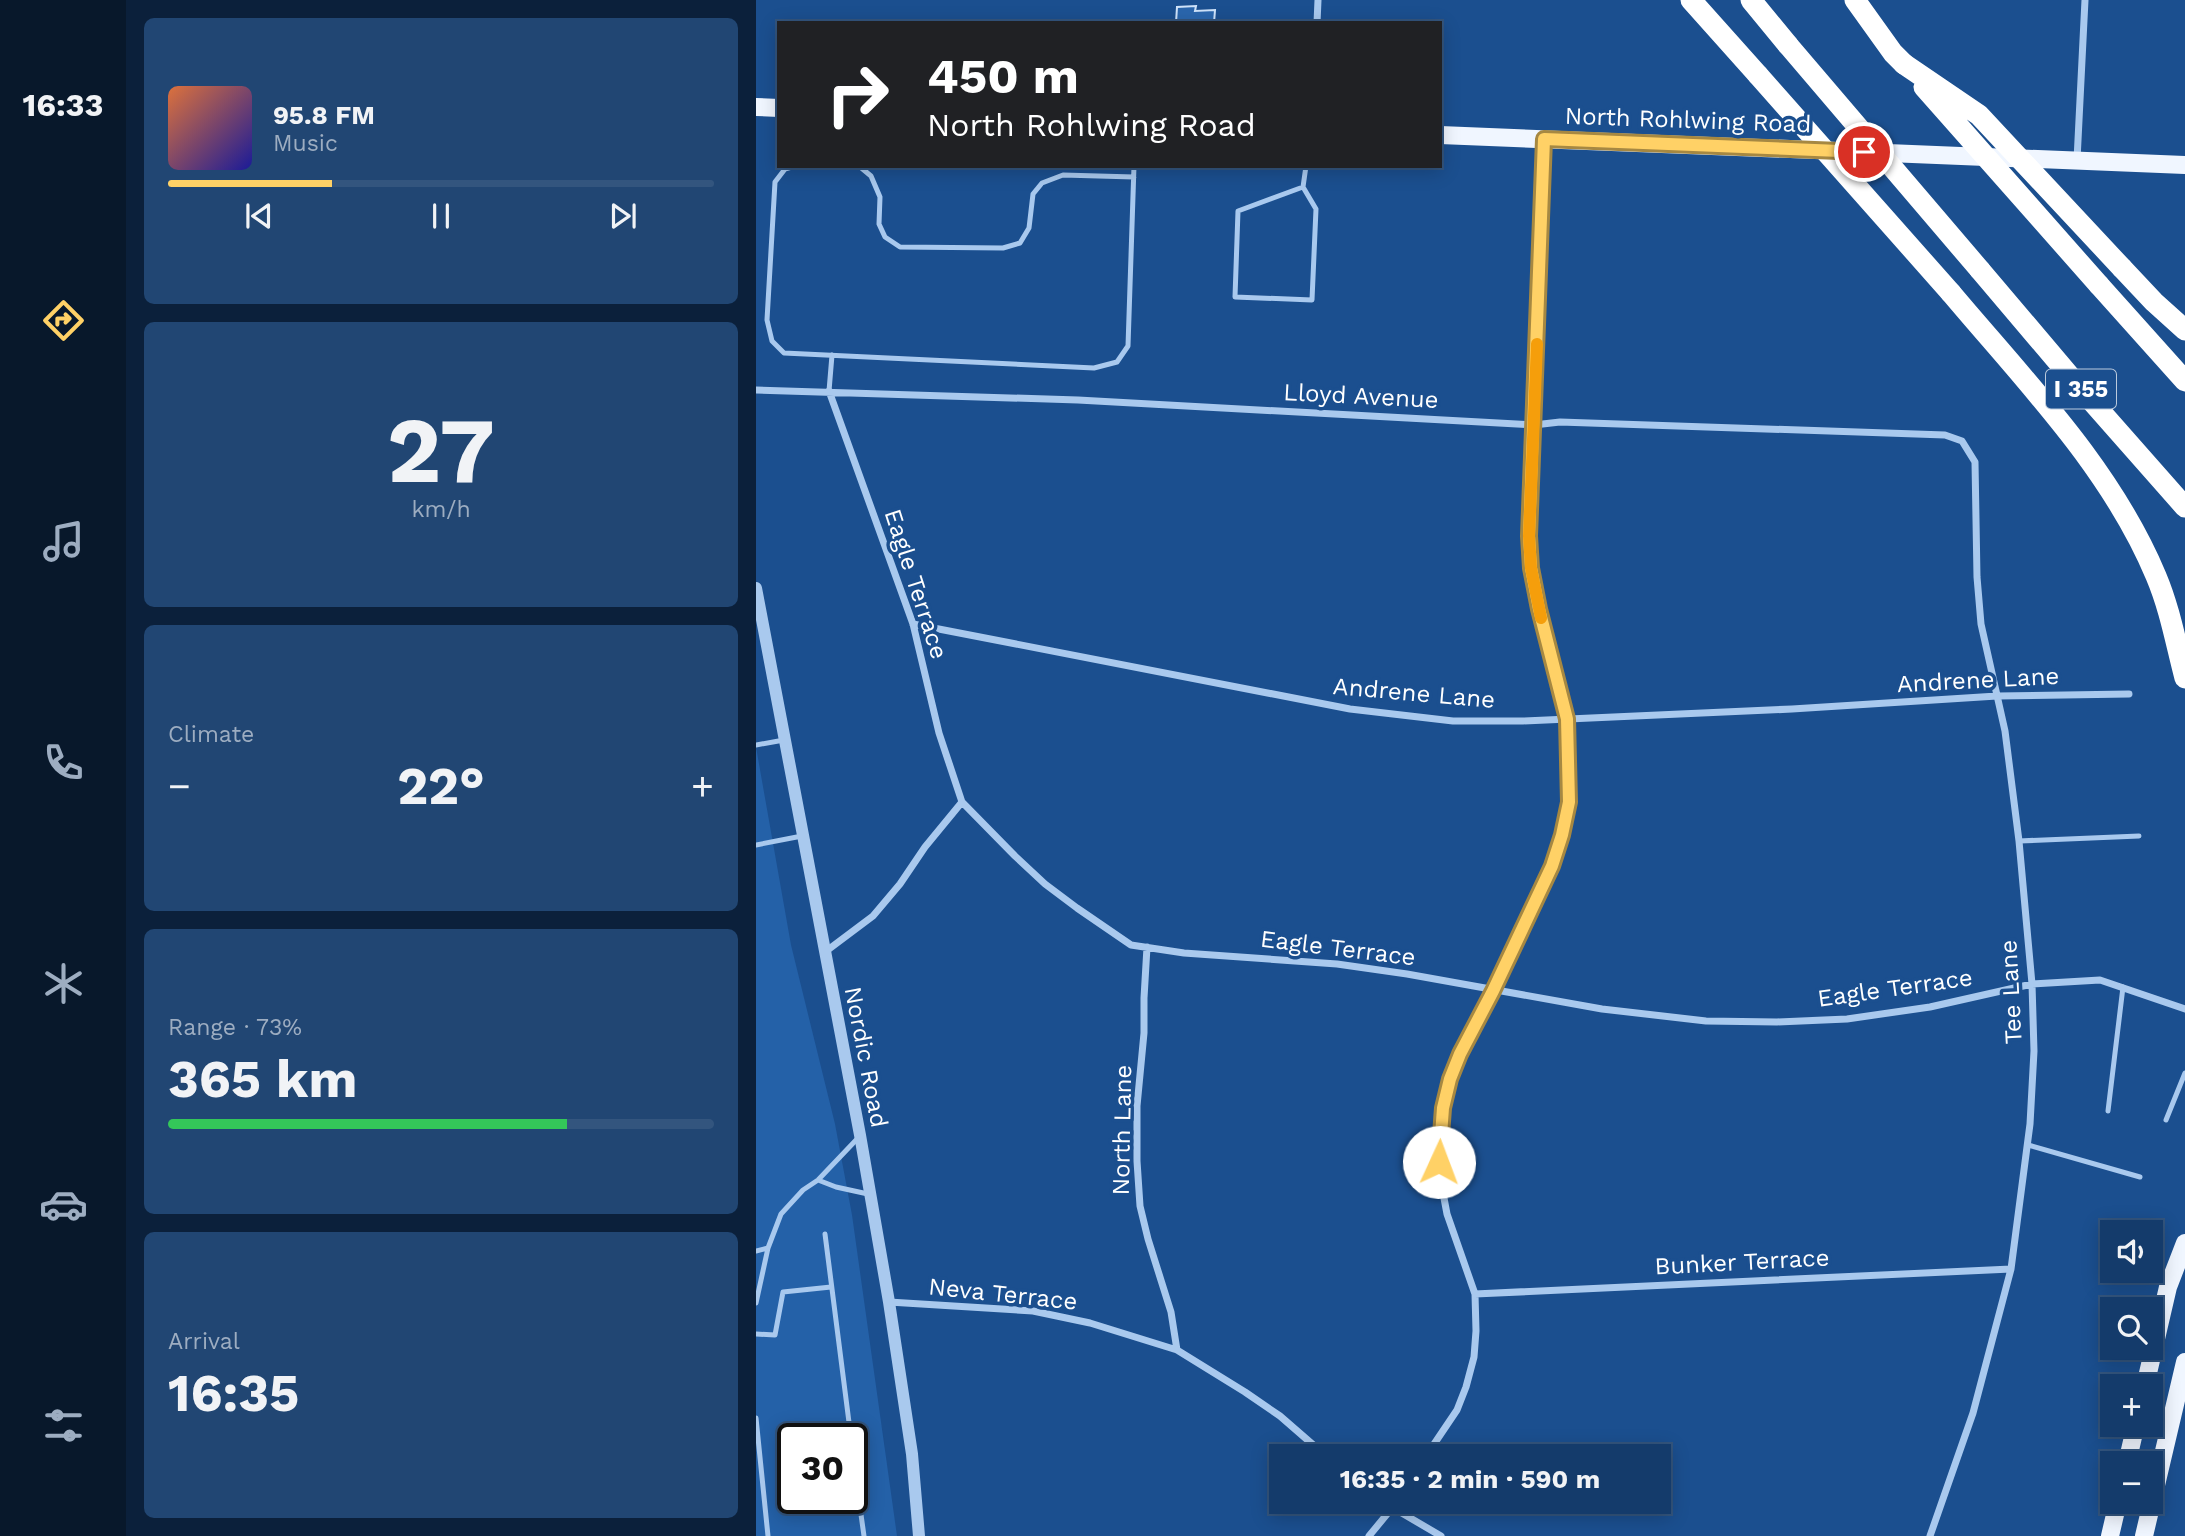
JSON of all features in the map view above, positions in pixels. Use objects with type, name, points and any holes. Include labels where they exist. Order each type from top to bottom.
[{"type":"highway","points":[[1691,0],[1951,293],[2049,409],[2113,492],[2155,573],[2166,601],[2185,678]]},
{"type":"highway","name":"I 355","points":[[1751,0],[2080,388],[2185,507]]},
{"type":"highway","points":[[1855,0],[1899,58],[2185,382]]},
{"type":"highway","points":[[1899,58],[1979,115],[2154,302],[2185,330]]},
{"type":"main road","points":[[756,107],[777,108]]},
{"type":"main road","name":"North Rohlwing Road","points":[[1442,135],[2185,165]]},
{"type":"main road","points":[[2148,1374],[2168,1287],[2185,1243]]},
{"type":"main road","points":[[2144,1536],[2181,1393],[2185,1362]]},
{"type":"main road","points":[[2110,1536],[2115,1514]]},
{"type":"street","points":[[1317,21],[1318,0]]},
{"type":"street","points":[[2077,161],[2085,0]]},
{"type":"street","points":[[1434,1444],[1457,1410],[1466,1387],[1474,1357],[1476,1331],[1475,1294],[1447,1214],[1440,1177],[1439,1146],[1443,1108],[1460,1054],[1552,866],[1569,802],[1567,719],[1539,609],[1531,568],[1529,536],[1544,139]]},
{"type":"street","name":"Lloyd Avenue","points":[[756,390],[1078,400],[1534,425],[1560,422],[1945,435],[1962,441]]},
{"type":"street","name":"Eagle Terrace","points":[[829,391],[913,624],[939,733],[962,802],[1014,856],[1077,908],[1131,945],[1184,953],[1337,964],[1651,1016],[1706,1021],[1777,1023],[1847,1019],[1901,1012],[2032,984],[2100,980],[2185,1009]]},
{"type":"street","name":"Tee Lane","points":[[1930,1536],[1973,1413],[2011,1269],[2028,1145],[2034,1051],[2032,984],[2020,841],[2005,731],[1981,624],[1977,577],[1975,462],[1962,441]]},
{"type":"street","name":"Nordic Road","points":[[756,588],[890,1302],[912,1454],[919,1536]]},
{"type":"street","name":"Andrene Lane","points":[[913,624],[1350,709],[1453,721],[1567,719],[1997,696],[2129,694]]},
{"type":"street","points":[[824,953],[873,916],[962,802]]},
{"type":"street","name":"North Lane","points":[[1147,947],[1136,1161],[1143,1217],[1171,1312],[1177,1350]]},
{"type":"street","name":"Bunker Terrace","points":[[1475,1294],[2011,1269]]},
{"type":"street","name":"Neva Terrace","points":[[890,1302],[1033,1311],[1090,1323],[1177,1350],[1280,1416],[1312,1444]]},
{"type":"street","points":[[1369,1536],[1387,1514]]},
{"type":"street","points":[[1408,1514],[1441,1536]]},
{"type":"lane","points":[[788,168],[775,182],[767,320],[772,341],[785,353],[1094,368],[1117,362],[1128,346],[1134,168]]},
{"type":"lane","points":[[861,168],[871,176],[880,197],[879,224],[885,237],[900,247],[1003,248],[1020,243],[1029,228],[1033,194],[1042,183],[1063,176],[1134,177]]},
{"type":"lane","points":[[1303,187],[1238,211],[1236,298],[1312,300],[1316,209],[1303,187],[1306,168]]},
{"type":"lane","points":[[829,391],[832,355]]},
{"type":"lane","points":[[756,745],[784,739]]},
{"type":"lane","points":[[756,845],[802,836]]},
{"type":"lane","points":[[2020,841],[2139,836]]},
{"type":"lane","points":[[2108,1111],[2123,988]]},
{"type":"lane","points":[[2166,1120],[2185,1073]]},
{"type":"lane","points":[[756,1303],[768,1248],[781,1214],[803,1190],[818,1180],[860,1135]]},
{"type":"lane","points":[[2028,1145],[2140,1177]]},
{"type":"lane","points":[[818,1180],[871,1195]]},
{"type":"lane","points":[[825,1234],[849,1423]]},
{"type":"lane","points":[[756,1251],[768,1248]]},
{"type":"lane","points":[[756,1334],[775,1335],[783,1292],[831,1287]]},
{"type":"lane","points":[[756,1418],[768,1536]]},
{"type":"lane","points":[[861,1514],[864,1536]]},
{"type":"shaded area","points":[[756,747],[791,945],[835,1124],[852,1215],[897,1536],[756,1536]]},
{"type":"building","points":[[1196,6],[1195,11],[1215,10],[1214,21],[1176,21],[1177,7]]},
{"type":"slow traffic","points":[[1537,344],[1529,536],[1531,568],[1541,618]]},
{"type":"route","points":[[1439,1162],[1443,1108],[1450,1079],[1552,866],[1569,802],[1567,719],[1539,609],[1531,568],[1529,536],[1544,139],[1864,152]]}]
